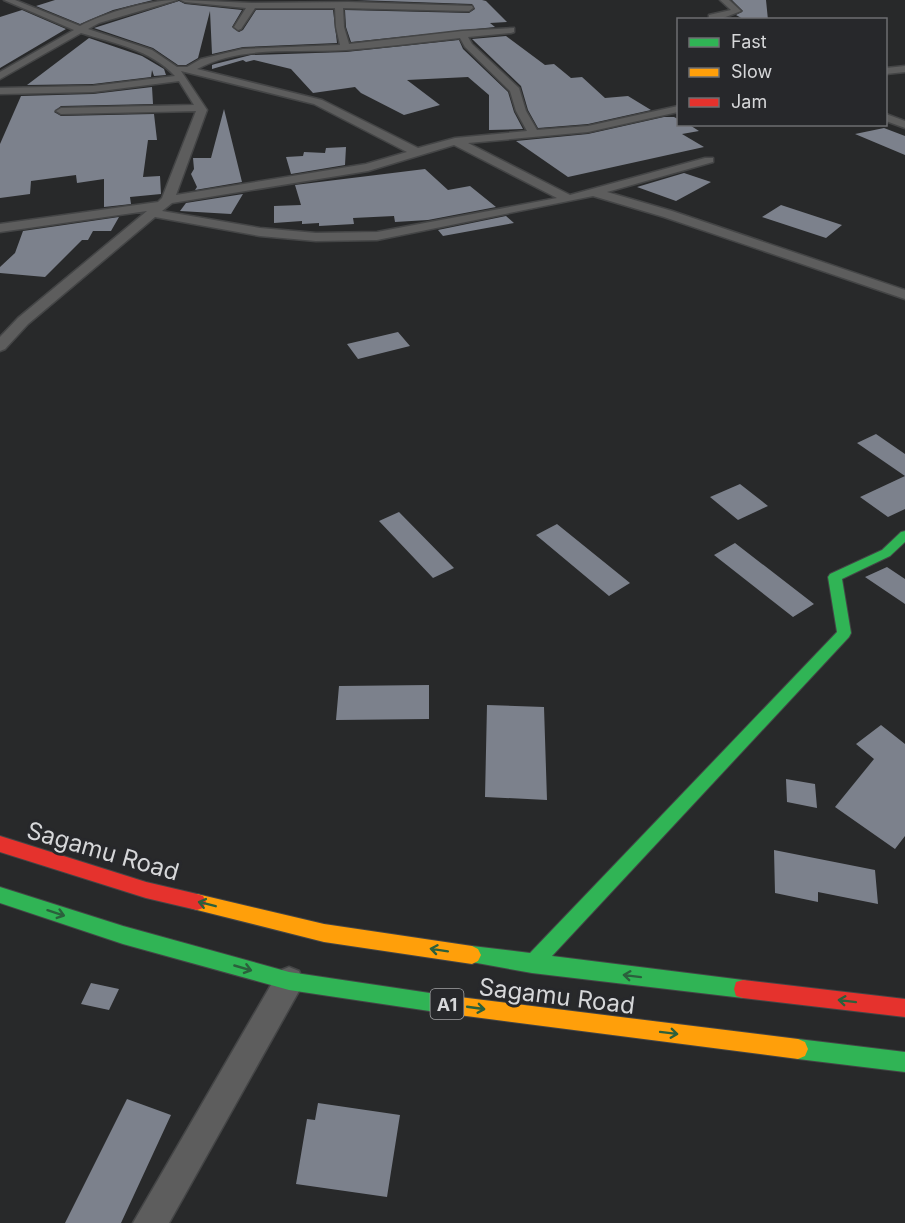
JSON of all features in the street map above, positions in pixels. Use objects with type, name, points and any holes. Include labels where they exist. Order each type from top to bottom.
[{"type":"main road","points":[[532,964],[844,633],[835,578],[886,553],[905,535]]},
{"type":"main road","name":"Sagamu Road","points":[[0,844],[146,890],[324,933],[532,964],[905,1008]]},
{"type":"main road","name":"Sagamu Road","points":[[0,895],[123,935],[289,981],[528,1016],[905,1062]]},
{"type":"street","points":[[9,0],[81,30],[148,52],[186,74],[318,102],[419,153]]},
{"type":"street","points":[[0,76],[96,21],[173,0]]},
{"type":"street","points":[[185,0],[252,6],[339,5],[469,8]]},
{"type":"street","points":[[712,18],[737,11],[724,0]]},
{"type":"street","points":[[339,5],[340,27],[345,47]]},
{"type":"street","points":[[238,27],[252,6]]},
{"type":"street","points":[[0,92],[93,89],[186,74],[205,59],[217,56],[272,50],[345,47],[511,30]]},
{"type":"street","points":[[462,34],[468,45],[515,90],[521,111],[533,133]]},
{"type":"street","points":[[887,71],[905,69]]},
{"type":"street","points":[[0,346],[24,321],[160,206],[201,108],[186,74]]},
{"type":"street","points":[[61,111],[201,108]]},
{"type":"street","points":[[0,228],[160,206],[368,167],[455,141],[588,129],[677,109]]},
{"type":"street","points":[[887,118],[905,125]]},
{"type":"street","points":[[455,141],[569,199]]},
{"type":"street","points":[[160,206],[260,232],[305,236],[377,236],[569,199],[709,160]]},
{"type":"street","points":[[593,192],[668,214],[905,295]]},
{"type":"street","points":[[150,1223],[289,981]]},
{"type":"building","points":[[55,0],[153,0],[113,10],[80,24],[36,6]]},
{"type":"building","points":[[356,0],[482,0],[486,1],[507,22],[490,23],[495,27],[351,42],[346,27],[345,10],[469,13],[475,9],[472,4]]},
{"type":"building","points":[[732,0],[766,0],[768,18],[741,18],[736,15],[743,11]]},
{"type":"building","points":[[179,1],[185,4],[242,10],[232,27],[239,32],[243,30],[256,10],[333,10],[337,43],[243,47],[212,54],[210,11],[198,58],[186,65],[178,65],[153,48],[94,28]]},
{"type":"building","points":[[22,10],[66,29],[0,68],[0,17]]},
{"type":"building","points":[[506,36],[545,65],[554,64],[571,78],[582,77],[605,98],[628,96],[651,110],[588,124],[538,128],[528,110],[521,86],[472,39]]},
{"type":"building","points":[[89,38],[142,56],[164,69],[166,75],[154,76],[152,70],[151,77],[93,84],[27,85]]},
{"type":"building","points":[[459,40],[463,49],[508,92],[514,112],[523,129],[489,130],[489,95],[468,77],[407,80],[440,105],[404,115],[361,93],[355,87],[313,93],[291,69],[254,60],[246,62],[243,60],[212,69],[212,65],[251,55],[346,52]]},
{"type":"building","points":[[152,87],[153,104],[61,106],[54,112],[61,116],[154,114],[157,140],[148,140],[143,177],[160,176],[161,194],[130,197],[131,204],[104,207],[104,179],[77,183],[76,175],[31,181],[30,194],[0,198],[0,144],[21,96],[93,94]]},
{"type":"building","points":[[224,109],[242,182],[195,190],[197,187],[191,174],[194,169],[193,158],[211,158]]},
{"type":"building","points":[[664,117],[674,117],[677,118],[677,126],[691,126],[699,131],[682,134],[704,147],[568,177],[516,141],[588,134]]},
{"type":"building","points":[[884,128],[905,136],[905,155],[855,134]]},
{"type":"building","points":[[346,147],[345,165],[291,174],[286,157],[303,156],[304,152],[325,153],[326,148]]},
{"type":"building","points":[[425,169],[448,190],[470,186],[496,207],[428,220],[395,222],[394,216],[353,218],[354,224],[319,226],[319,223],[302,224],[302,221],[274,223],[274,206],[301,205],[295,185]]},
{"type":"building","points":[[684,173],[711,182],[676,201],[637,187]]},
{"type":"building","points":[[243,194],[231,214],[180,211],[186,203]]},
{"type":"building","points":[[781,205],[842,225],[826,238],[762,217]]},
{"type":"building","points":[[506,216],[514,223],[443,236],[438,230]]},
{"type":"building","points":[[119,217],[111,231],[93,231],[88,240],[82,240],[45,277],[0,273],[0,267],[15,253],[23,231]]},
{"type":"building","points":[[398,332],[410,346],[358,359],[347,344]]},
{"type":"building","points":[[876,434],[905,454],[905,476],[857,443]]},
{"type":"building","points":[[905,476],[905,509],[888,517],[860,497]]},
{"type":"building","points":[[740,484],[768,506],[738,520],[710,497]]},
{"type":"building","points":[[399,512],[454,568],[433,578],[379,521]]},
{"type":"building","points":[[557,524],[630,583],[609,596],[536,535]]},
{"type":"building","points":[[735,543],[814,604],[793,617],[714,555]]},
{"type":"building","points":[[887,567],[905,579],[905,604],[865,577]]},
{"type":"building","points":[[429,685],[429,719],[336,720],[339,686]]},
{"type":"building","points":[[487,705],[544,707],[547,800],[485,797]]},
{"type":"building","points":[[881,725],[905,744],[905,836],[895,849],[835,807],[874,759],[856,744]]},
{"type":"building","points":[[786,779],[815,784],[817,808],[787,802]]},
{"type":"building","points":[[774,850],[875,870],[878,904],[818,892],[818,902],[775,893]]},
{"type":"building","points":[[91,983],[119,989],[109,1010],[81,1004]]},
{"type":"building","points":[[127,1099],[171,1115],[121,1223],[65,1223]]},
{"type":"building","points":[[318,1103],[400,1115],[387,1197],[296,1184],[307,1119],[315,1120]]},
{"type":"traffic: fast","points":[[532,964],[844,633],[835,577],[886,553],[905,535]]},
{"type":"traffic: fast","points":[[0,895],[123,935],[289,981],[443,1004]]},
{"type":"traffic: fast","points":[[472,955],[743,989]]},
{"type":"traffic: fast","points":[[798,1049],[905,1062]]},
{"type":"traffic: slow","points":[[197,902],[324,933],[472,955]]},
{"type":"traffic: slow","points":[[443,1004],[798,1049]]},
{"type":"traffic: jam","points":[[0,844],[146,890],[197,902]]},
{"type":"traffic: jam","points":[[743,989],[905,1008]]}]
